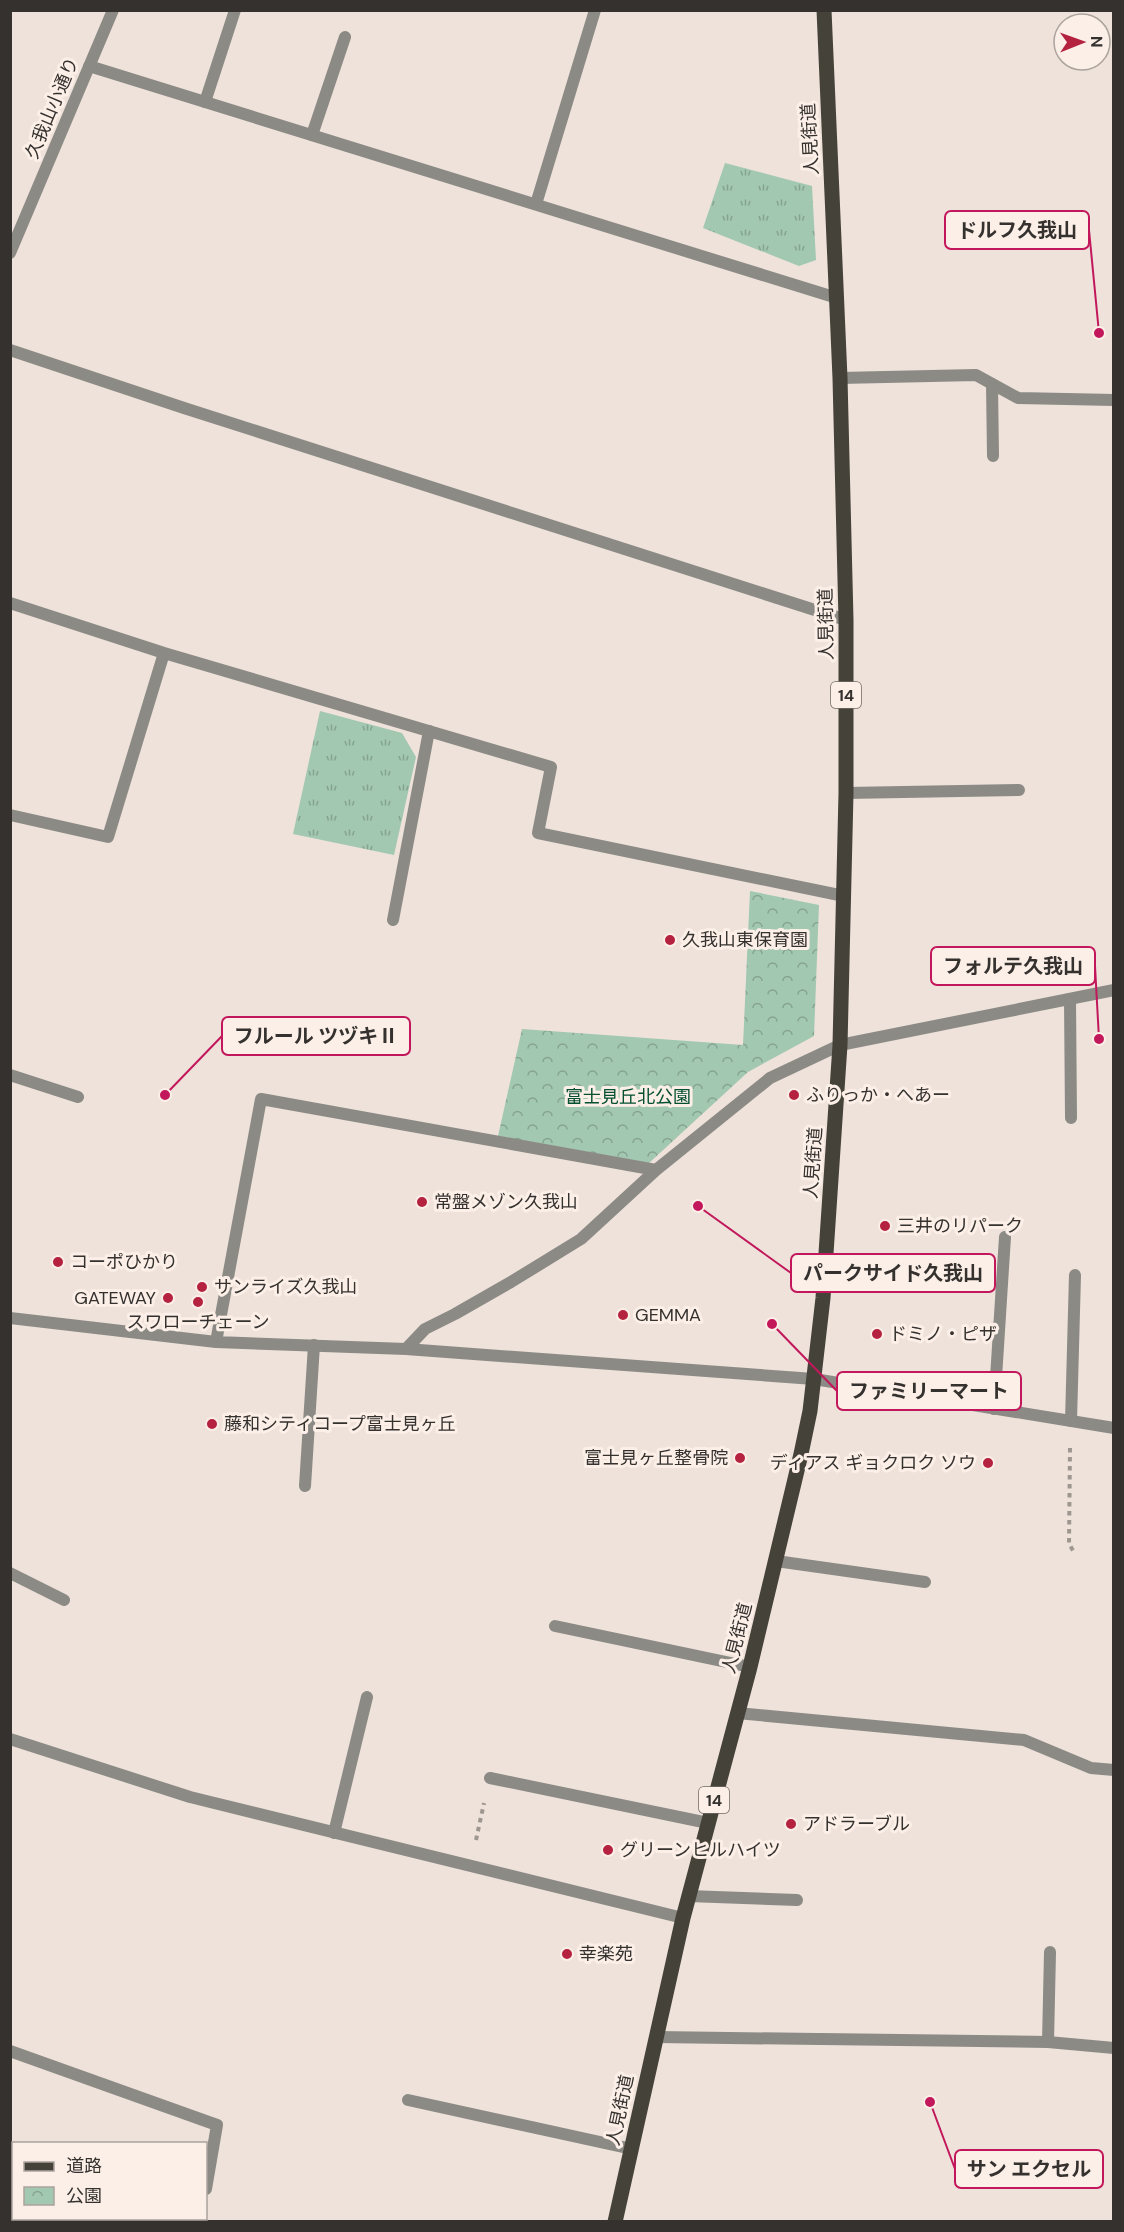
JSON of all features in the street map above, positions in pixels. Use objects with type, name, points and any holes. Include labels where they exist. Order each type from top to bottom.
[{"type":"main road","name":"人見街道","points":[[615,2222],[688,1896],[750,1667],[801,1454],[814,1379],[824,1287],[840,1045],[846,793],[846,620],[840,378],[824,10]]},
{"type":"street","name":"久我山小通り","points":[[10,253],[15,226],[113,10]]},
{"type":"street","points":[[205,102],[235,10]]},
{"type":"street","points":[[536,204],[595,10]]},
{"type":"street","points":[[312,135],[345,37]]},
{"type":"street","points":[[89,66],[837,298]]},
{"type":"street","points":[[10,350],[846,620]]},
{"type":"street","points":[[840,378],[976,375],[1018,398],[1113,400]]},
{"type":"street","points":[[992,384],[993,456]]},
{"type":"street","points":[[10,603],[164,653],[551,767],[538,833],[844,896]]},
{"type":"street","points":[[10,815],[108,837],[164,653]]},
{"type":"street","points":[[393,920],[429,731]]},
{"type":"street","points":[[846,793],[1019,790]]},
{"type":"street","points":[[406,1349],[425,1329],[502,1287],[581,1239],[656,1170],[770,1078],[840,1045],[1113,990]]},
{"type":"street","points":[[1070,999],[1071,1118]]},
{"type":"street","points":[[10,1075],[78,1097]]},
{"type":"street","points":[[216,1342],[261,1099],[656,1170]]},
{"type":"street","points":[[994,1409],[1005,1237]]},
{"type":"street","points":[[1071,1421],[1075,1275]]},
{"type":"street","points":[[10,1331],[13,1319],[216,1342],[406,1349],[814,1379],[1113,1428]]},
{"type":"street","points":[[305,1486],[314,1345]]},
{"type":"street","points":[[776,1561],[925,1582]]},
{"type":"street","points":[[10,1573],[64,1600]]},
{"type":"street","points":[[555,1626],[750,1667]]},
{"type":"street","points":[[334,1833],[367,1697]]},
{"type":"street","points":[[737,1713],[1024,1740],[1091,1768],[1113,1770]]},
{"type":"street","points":[[10,1739],[190,1797],[471,1864],[683,1918]]},
{"type":"street","points":[[490,1778],[708,1823]]},
{"type":"street","points":[[688,1896],[797,1900]]},
{"type":"street","points":[[1048,2042],[1050,1952]]},
{"type":"street","points":[[656,2037],[1048,2042],[1113,2048]]},
{"type":"street","points":[[10,2051],[218,2125],[207,2184]]},
{"type":"street","points":[[408,2100],[632,2150]]},
{"type":"path","points":[[1071,1421],[1070,1544],[1074,1552]]},
{"type":"path","points":[[471,1864],[490,1778]]},
{"type":"green space","points":[[725,163],[812,186],[816,260],[799,266],[703,228]]},
{"type":"green space","points":[[320,711],[402,733],[416,757],[394,855],[293,834]]},
{"type":"green space","name":"富士見丘北公園","points":[[750,891],[819,905],[814,1036],[748,1072],[649,1163],[498,1136],[522,1029],[743,1045]]},
{"type":"place","name":"ドルフ久我山","points":[[1099,333]]},
{"type":"place","name":"久我山東保育園","points":[[670,940]]},
{"type":"place","name":"フォルテ久我山","points":[[1099,1039]]},
{"type":"place","name":"フルール ツヅキⅡ","points":[[165,1095]]},
{"type":"place","name":"ふりっか・へあー","points":[[794,1095]]},
{"type":"place","name":"常盤メゾン久我山","points":[[422,1202]]},
{"type":"place","name":"パークサイド久我山","points":[[698,1206]]},
{"type":"place","name":"三井のリパーク","points":[[885,1226]]},
{"type":"place","name":"コーポひかり","points":[[58,1262]]},
{"type":"place","name":"サンライズ久我山","points":[[202,1287]]},
{"type":"place","name":"GATEWAY","points":[[168,1298]]},
{"type":"place","name":"スワローチェーン","points":[[198,1302]]},
{"type":"place","name":"GEMMA","points":[[623,1315]]},
{"type":"place","name":"ファミリーマート","points":[[772,1324]]},
{"type":"place","name":"ドミノ・ピザ","points":[[877,1334]]},
{"type":"place","name":"藤和シティコープ富士見ヶ丘","points":[[212,1424]]},
{"type":"place","name":"富士見ヶ丘整骨院","points":[[740,1458]]},
{"type":"place","name":"ディアス ギョクロク ソウ","points":[[988,1463]]},
{"type":"place","name":"アドラーブル","points":[[791,1824]]},
{"type":"place","name":"グリーンヒルハイツ","points":[[608,1850]]},
{"type":"place","name":"幸楽苑","points":[[567,1954]]},
{"type":"place","name":"サン エクセル","points":[[930,2102]]}]
